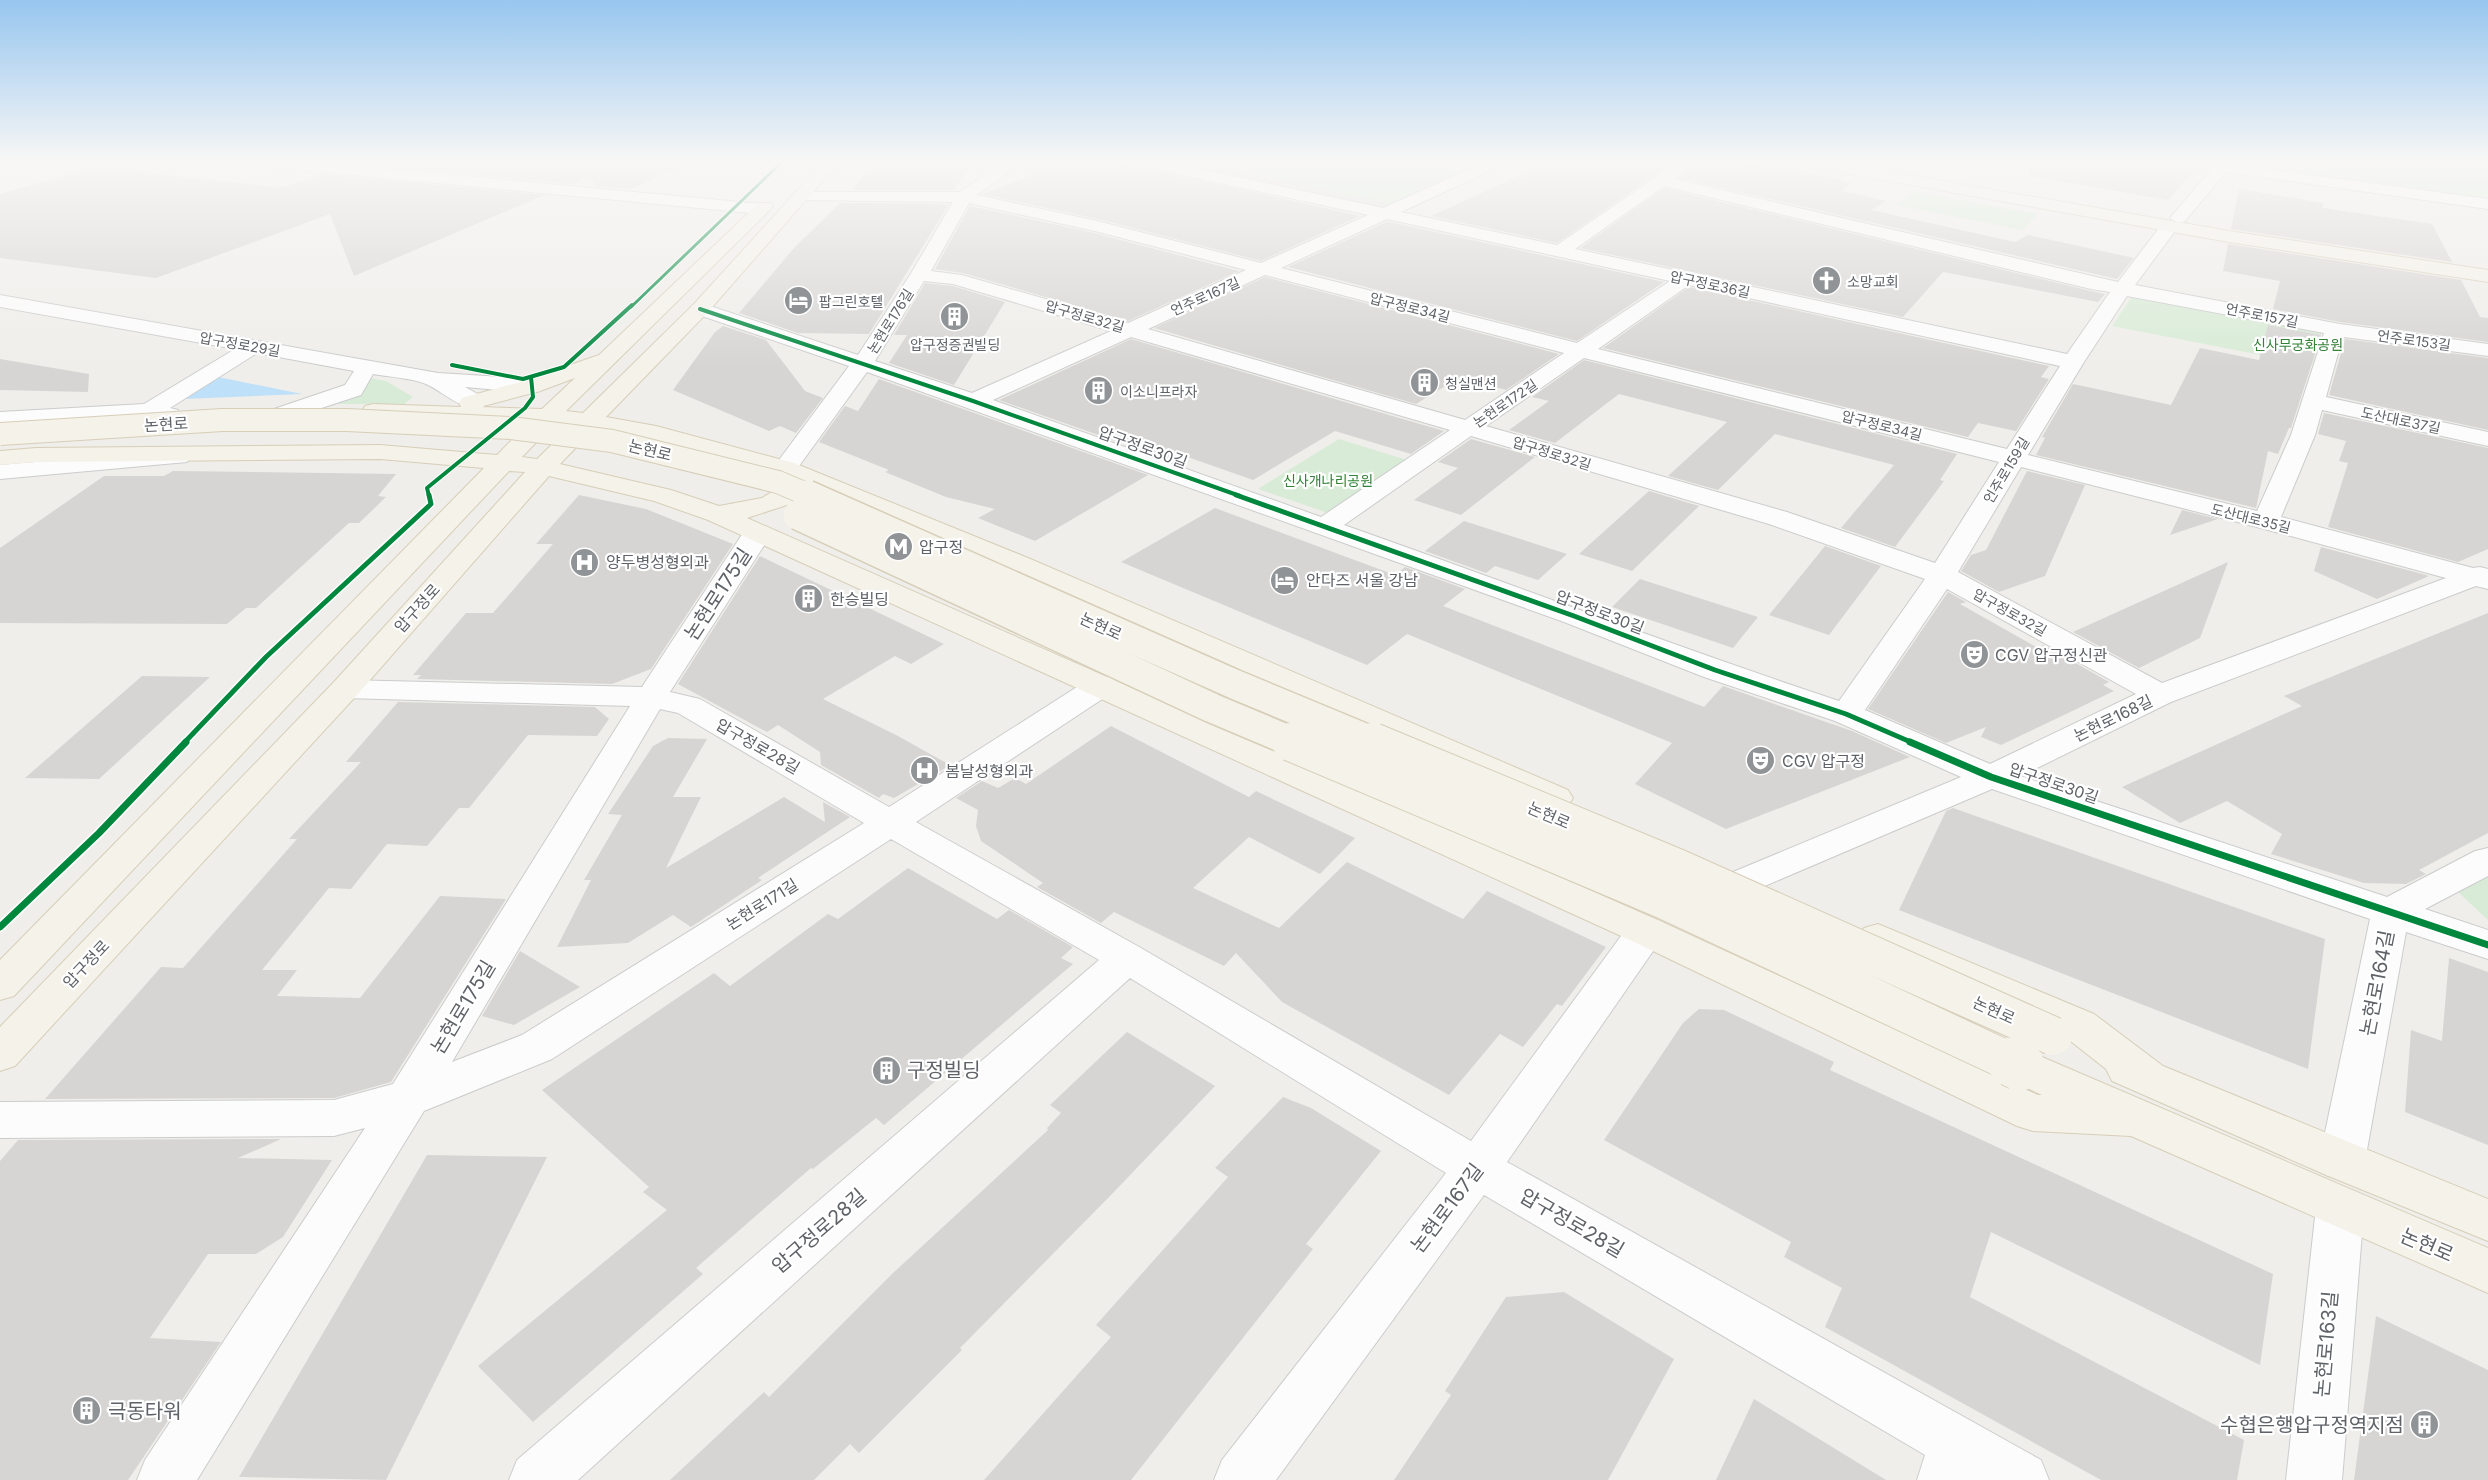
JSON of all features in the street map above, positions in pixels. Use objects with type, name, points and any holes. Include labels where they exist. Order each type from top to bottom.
[{"type":"main road","points":[[0,985],[548,416],[741,229]]},
{"type":"main road","name":"압구정로","points":[[0,1054],[345,689],[543,467],[700,309],[771,229]]},
{"type":"main road","points":[[2205,229],[2325,253],[2488,276]]},
{"type":"main road","points":[[2224,229],[2488,263]]},
{"type":"main road","points":[[422,412],[475,402],[532,386],[608,358]]},
{"type":"main road","name":"논현로","points":[[0,426],[160,413],[282,414],[357,411],[548,416],[589,420],[656,433],[792,472],[1018,564],[2079,1025],[2141,1098]]},
{"type":"main road","name":"논현로","points":[[0,434],[222,420],[347,420],[511,428],[612,441],[778,482],[1234,684],[1677,868],[2053,1036],[2141,1098]]},
{"type":"main road","name":"논현로","points":[[0,445],[179,434],[306,431],[500,441],[597,454],[685,474],[749,494],[1212,708],[1665,900],[2020,1066],[2141,1098],[2341,1185],[2488,1271]]},
{"type":"main road","name":"논현로","points":[[0,458],[380,452],[543,467],[662,495],[717,514],[1102,685],[1646,931],[2032,1113],[2141,1098]]},
{"type":"main road","points":[[717,514],[741,512],[782,497],[798,485],[792,472]]},
{"type":"main road","points":[[768,537],[770,526],[780,515],[811,500],[840,496],[854,497]]},
{"type":"main road","name":"논현로","points":[[2341,1185],[2488,1220]]},
{"type":"street","name":"논현로176길","points":[[792,472],[919,275],[946,229]]},
{"type":"street","name":"압구정로34길","points":[[1109,229],[1582,351],[2014,458]]},
{"type":"street","name":"언주로167길","points":[[973,401],[1351,229]]},
{"type":"street","name":"압구정로36길","points":[[1453,229],[2073,362]]},
{"type":"street","points":[[1559,252],[1592,229]]},
{"type":"street","name":"언주로157길","points":[[1864,229],[2079,280],[2340,330]]},
{"type":"street","name":"언주로159길","points":[[1846,714],[1942,575],[2073,362],[2123,288],[2169,229]]},
{"type":"street","name":"압구정로32길","points":[[919,275],[955,279],[1778,518],[1942,575],[2160,695]]},
{"type":"street","name":"논현로172길","points":[[1324,527],[1685,279]]},
{"type":"street","name":"압구정로29길","points":[[0,301],[431,378],[475,402]]},
{"type":"street","name":"압구정로30길","points":[[700,309],[973,401],[1574,616],[1715,670],[1846,714],[1991,777],[2488,945]]},
{"type":"street","points":[[2266,521],[2303,435],[2332,337],[2340,330]]},
{"type":"street","name":"언주로153길","points":[[2340,330],[2488,350]]},
{"type":"street","points":[[0,419],[160,413],[194,386],[252,347]]},
{"type":"street","points":[[282,414],[353,390],[367,368]]},
{"type":"street","points":[[431,378],[532,386]]},
{"type":"street","name":"도산대로37길","points":[[2314,401],[2488,439]]},
{"type":"street","points":[[0,472],[211,454]]},
{"type":"street","name":"도산대로35길","points":[[2014,458],[2483,577]]},
{"type":"street","name":"논현로175길","points":[[165,1480],[408,1098],[651,697],[751,542],[768,537]]},
{"type":"street","name":"논현로168길","points":[[1746,881],[1991,777],[2160,695],[2483,577]]},
{"type":"street","name":"논현로171길","points":[[0,1120],[334,1118],[408,1098],[537,1047],[890,824],[1102,685]]},
{"type":"street","name":"압구정로28길","points":[[345,689],[651,697],[689,706],[890,824],[1128,958],[1477,1168],[1951,1462],[2021,1480]]},
{"type":"street","name":"논현로164길","points":[[2341,1185],[2391,911],[2488,860]]},
{"type":"street","name":"논현로167길","points":[[1242,1480],[1477,1168],[1646,931]]},
{"type":"street","name":"압구정로28길","points":[[537,1480],[1128,958]]},
{"type":"street","name":"논현로163길","points":[[2314,1480],[2341,1185]]},
{"type":"green space","name":"신사무궁화공원","points":[[2133,295],[2322,330],[2312,365],[2112,326]]},
{"type":"green space","points":[[369,378],[386,381],[413,397],[404,404],[336,404],[361,394]]},
{"type":"green space","name":"신사개나리공원","points":[[1339,439],[1410,461],[1331,514],[1258,489]]},
{"type":"green space","points":[[2488,877],[2488,920],[2458,892]]},
{"type":"water","points":[[218,377],[302,394],[184,399]]},
{"type":"building","points":[[0,229],[289,229],[156,278],[0,258]]},
{"type":"building","points":[[336,229],[464,229],[354,276]]},
{"type":"building","points":[[813,229],[934,229],[869,334],[798,333],[739,313],[794,248]]},
{"type":"building","points":[[957,229],[1076,229],[1239,271],[1128,321],[963,273],[935,269]]},
{"type":"building","points":[[1137,229],[1331,229],[1261,261]]},
{"type":"building","points":[[1371,229],[1422,229],[1664,282],[1577,341],[1288,267]]},
{"type":"building","points":[[1492,229],[1577,229],[1557,243]]},
{"type":"building","points":[[1607,229],[1835,229],[2105,294],[2098,302],[1943,272],[1903,317],[1580,248]]},
{"type":"building","points":[[1900,229],[1957,229],[2015,242],[2028,235],[2134,258],[2117,279]]},
{"type":"building","points":[[2231,229],[2435,229],[2452,262]]},
{"type":"building","points":[[2228,244],[2461,280],[2480,317],[2488,318],[2488,342],[2340,322],[2273,309],[2280,281],[2223,271]]},
{"type":"building","points":[[1265,277],[1559,354],[1506,390],[1460,377],[1416,404],[1154,328]]},
{"type":"building","points":[[925,283],[953,286],[1005,302],[954,385],[889,363],[907,335],[894,335]]},
{"type":"building","points":[[1689,287],[2049,366],[2041,377],[2049,379],[2016,431],[1978,423],[1968,437],[1603,348]]},
{"type":"building","points":[[2268,325],[2321,335],[2291,428],[2278,454],[2268,451],[2256,508],[2036,455],[2045,438],[2042,437],[2073,384],[2171,405],[2200,348],[2259,360]]},
{"type":"building","points":[[723,326],[766,340],[805,391],[823,398],[796,433],[780,426],[769,431],[673,390],[715,332]]},
{"type":"building","points":[[1131,339],[1444,431],[1411,454],[1335,431],[1253,480],[1182,455],[1172,461],[999,400]]},
{"type":"building","points":[[2345,339],[2488,358],[2488,430],[2329,395]]},
{"type":"building","points":[[0,359],[89,374],[88,392],[0,390]]},
{"type":"building","points":[[1584,360],[1957,454],[1940,480],[1944,481],[1895,547],[1841,528],[1894,465],[1775,434],[1718,490],[1668,476],[1727,422],[1619,394],[1555,443],[1509,430],[1549,401],[1532,397]]},
{"type":"building","points":[[879,379],[1148,475],[1035,541],[978,518],[995,509],[946,497],[885,472],[889,470],[819,442],[845,406],[858,411]]},
{"type":"building","points":[[2324,413],[2488,448],[2488,549],[2458,562],[2328,527],[2348,463],[2339,461],[2346,441],[2318,434]]},
{"type":"building","points":[[1471,439],[1535,457],[1461,515],[1414,500],[1458,468],[1438,462]]},
{"type":"building","points":[[173,471],[396,474],[378,496],[386,497],[359,523],[349,523],[256,608],[246,608],[227,624],[0,623],[0,548],[104,476],[164,476]]},
{"type":"building","points":[[2027,471],[2085,485],[2045,576],[1999,592],[1961,571],[1971,555],[1986,550]]},
{"type":"building","points":[[1649,491],[1699,506],[1632,571],[1579,554]]},
{"type":"building","points":[[579,495],[646,509],[733,544],[651,669],[612,684],[417,679],[421,675],[413,675],[466,613],[493,613],[553,544],[536,544]]},
{"type":"building","points":[[1215,508],[1395,575],[1405,567],[1465,589],[1443,606],[1704,707],[1723,686],[1852,731],[1910,757],[1726,829],[1635,784],[1672,743],[1407,634],[1367,665],[1121,562]]},
{"type":"building","points":[[2182,510],[2218,519],[2170,535]]},
{"type":"building","points":[[1464,521],[1567,554],[1538,580],[1495,566],[1486,573],[1425,551]]},
{"type":"building","points":[[1825,546],[1881,566],[1829,635],[1769,615]]},
{"type":"building","points":[[2321,547],[2429,576],[2377,599],[2314,571]]},
{"type":"building","points":[[760,556],[944,644],[911,664],[895,656],[823,699],[898,736],[949,766],[894,798],[883,794],[879,798],[821,765],[820,752],[778,725],[767,732],[678,684]]},
{"type":"building","points":[[2228,562],[2200,638],[2139,668],[2073,632]]},
{"type":"building","points":[[1640,579],[1758,617],[1733,648],[1612,607]]},
{"type":"building","name":"CGV 압구정신관","points":[[1948,592],[1966,602],[1960,604],[2038,648],[2044,645],[2109,682],[2103,685],[2114,691],[2001,745],[1981,737],[1986,727],[1946,743],[1868,709]]},
{"type":"building","points":[[2488,613],[2488,833],[2419,870],[2426,874],[2406,884],[2364,883],[2271,854],[2282,834],[2227,801],[2180,823],[2122,787],[2302,706],[2284,696]]},
{"type":"building","points":[[142,676],[210,677],[99,779],[25,778]]},
{"type":"building","points":[[398,702],[595,707],[609,719],[597,736],[528,735],[469,808],[459,808],[427,846],[387,844],[351,889],[329,888],[262,970],[297,970],[277,996],[360,998],[440,896],[506,899],[391,1082],[334,1098],[45,1099],[161,967],[183,968],[297,839],[289,839],[361,762],[346,762]]},
{"type":"building","points":[[1111,726],[1249,797],[1256,791],[1355,838],[1320,874],[1249,837],[1193,888],[1279,928],[1347,862],[1463,919],[1487,891],[1606,947],[1562,1006],[1557,1004],[1523,1047],[1500,1034],[1449,1095],[1282,1002],[1236,953],[1224,966],[1114,912],[1101,923],[1037,887],[1043,883],[981,841],[976,826],[978,810],[956,798],[982,781],[998,788],[1015,778],[1026,784]]},
{"type":"building","points":[[668,738],[707,739],[673,797],[701,797],[666,868],[784,797],[825,822],[823,802],[850,817],[758,878],[762,880],[691,927],[673,915],[628,943],[557,947],[591,880],[584,880],[622,815],[608,814],[653,746]]},
{"type":"building","points":[[1953,808],[2325,939],[2308,1069],[1899,910],[1946,811]]},
{"type":"building","points":[[908,868],[997,919],[1009,910],[1073,947],[1061,958],[1073,964],[884,1125],[876,1118],[813,1169],[811,1168],[696,1268],[703,1274],[533,1422],[478,1366],[667,1210],[643,1192],[649,1187],[542,1090],[714,973],[730,986],[828,914],[838,919]]},
{"type":"building","points":[[520,951],[580,987],[514,1025],[482,1016]]},
{"type":"building","points":[[2449,958],[2488,972],[2488,1145],[2405,1112],[2411,1030],[2442,1041]]},
{"type":"building","points":[[1699,1009],[1724,1010],[1834,1062],[1830,1070],[2273,1274],[2260,1365],[1991,1232],[1970,1297],[2244,1440],[2237,1480],[2101,1480],[1825,1327],[1842,1288],[1784,1257],[1791,1242],[1604,1140],[1683,1023]]},
{"type":"building","points":[[1127,1032],[1215,1086],[960,1348],[962,1350],[859,1453],[850,1444],[814,1480],[670,1480],[764,1392],[769,1397],[892,1274],[1048,1130],[1047,1128],[1061,1113],[1050,1105]]},
{"type":"building","points":[[1283,1097],[1311,1108],[1381,1151],[1306,1244],[1313,1249],[1131,1480],[984,1480],[1111,1337],[1096,1325],[1228,1177],[1215,1168]]},
{"type":"building","points":[[281,1139],[238,1158],[332,1160],[283,1237],[256,1254],[208,1254],[150,1338],[221,1342],[128,1480],[0,1480],[0,1161],[18,1140]]},
{"type":"building","points":[[427,1155],[547,1157],[386,1480],[239,1477]]},
{"type":"building","points":[[1564,1292],[1674,1359],[1608,1480],[1394,1480],[1451,1395],[1445,1391],[1506,1297]]},
{"type":"building","name":"수협은행압구정역지점","points":[[2376,1316],[2488,1370],[2488,1480],[2354,1480]]},
{"type":"building","points":[[1754,1399],[1886,1480],[1716,1480]]},
{"type":"cycle path","points":[[452,365],[523,379],[564,367],[712,229]]},
{"type":"cycle path","points":[[700,309],[973,401],[1574,616],[1715,670],[1846,714],[1991,777],[2488,945]]},
{"type":"cycle path","points":[[0,927],[99,833],[266,657],[431,504],[427,488],[525,408],[533,397],[531,377]]},
{"type":"place","name":"소망교회","points":[[1826,281]]},
{"type":"place","name":"팝그린호텔","points":[[798,301]]},
{"type":"place","name":"압구정증권빌딩","points":[[955,317]]},
{"type":"place","name":"청실맨션","points":[[1424,383]]},
{"type":"place","name":"이소니프라자","points":[[1099,391]]},
{"type":"place","name":"압구정","points":[[898,547]]},
{"type":"place","name":"양두병성형외과","points":[[585,562]]},
{"type":"place","name":"안다즈 서울 강남","points":[[1285,580]]},
{"type":"place","name":"한승빌딩","points":[[809,599]]},
{"type":"place","name":"CGV 압구정신관","points":[[1974,655]]},
{"type":"place","name":"CGV 압구정","points":[[1761,761]]},
{"type":"place","name":"봄날성형외과","points":[[924,771]]},
{"type":"place","name":"구정빌딩","points":[[886,1070]]},
{"type":"place","name":"극동타워","points":[[87,1411]]},
{"type":"place","name":"수협은행압구정역지점","points":[[2425,1425]]}]
